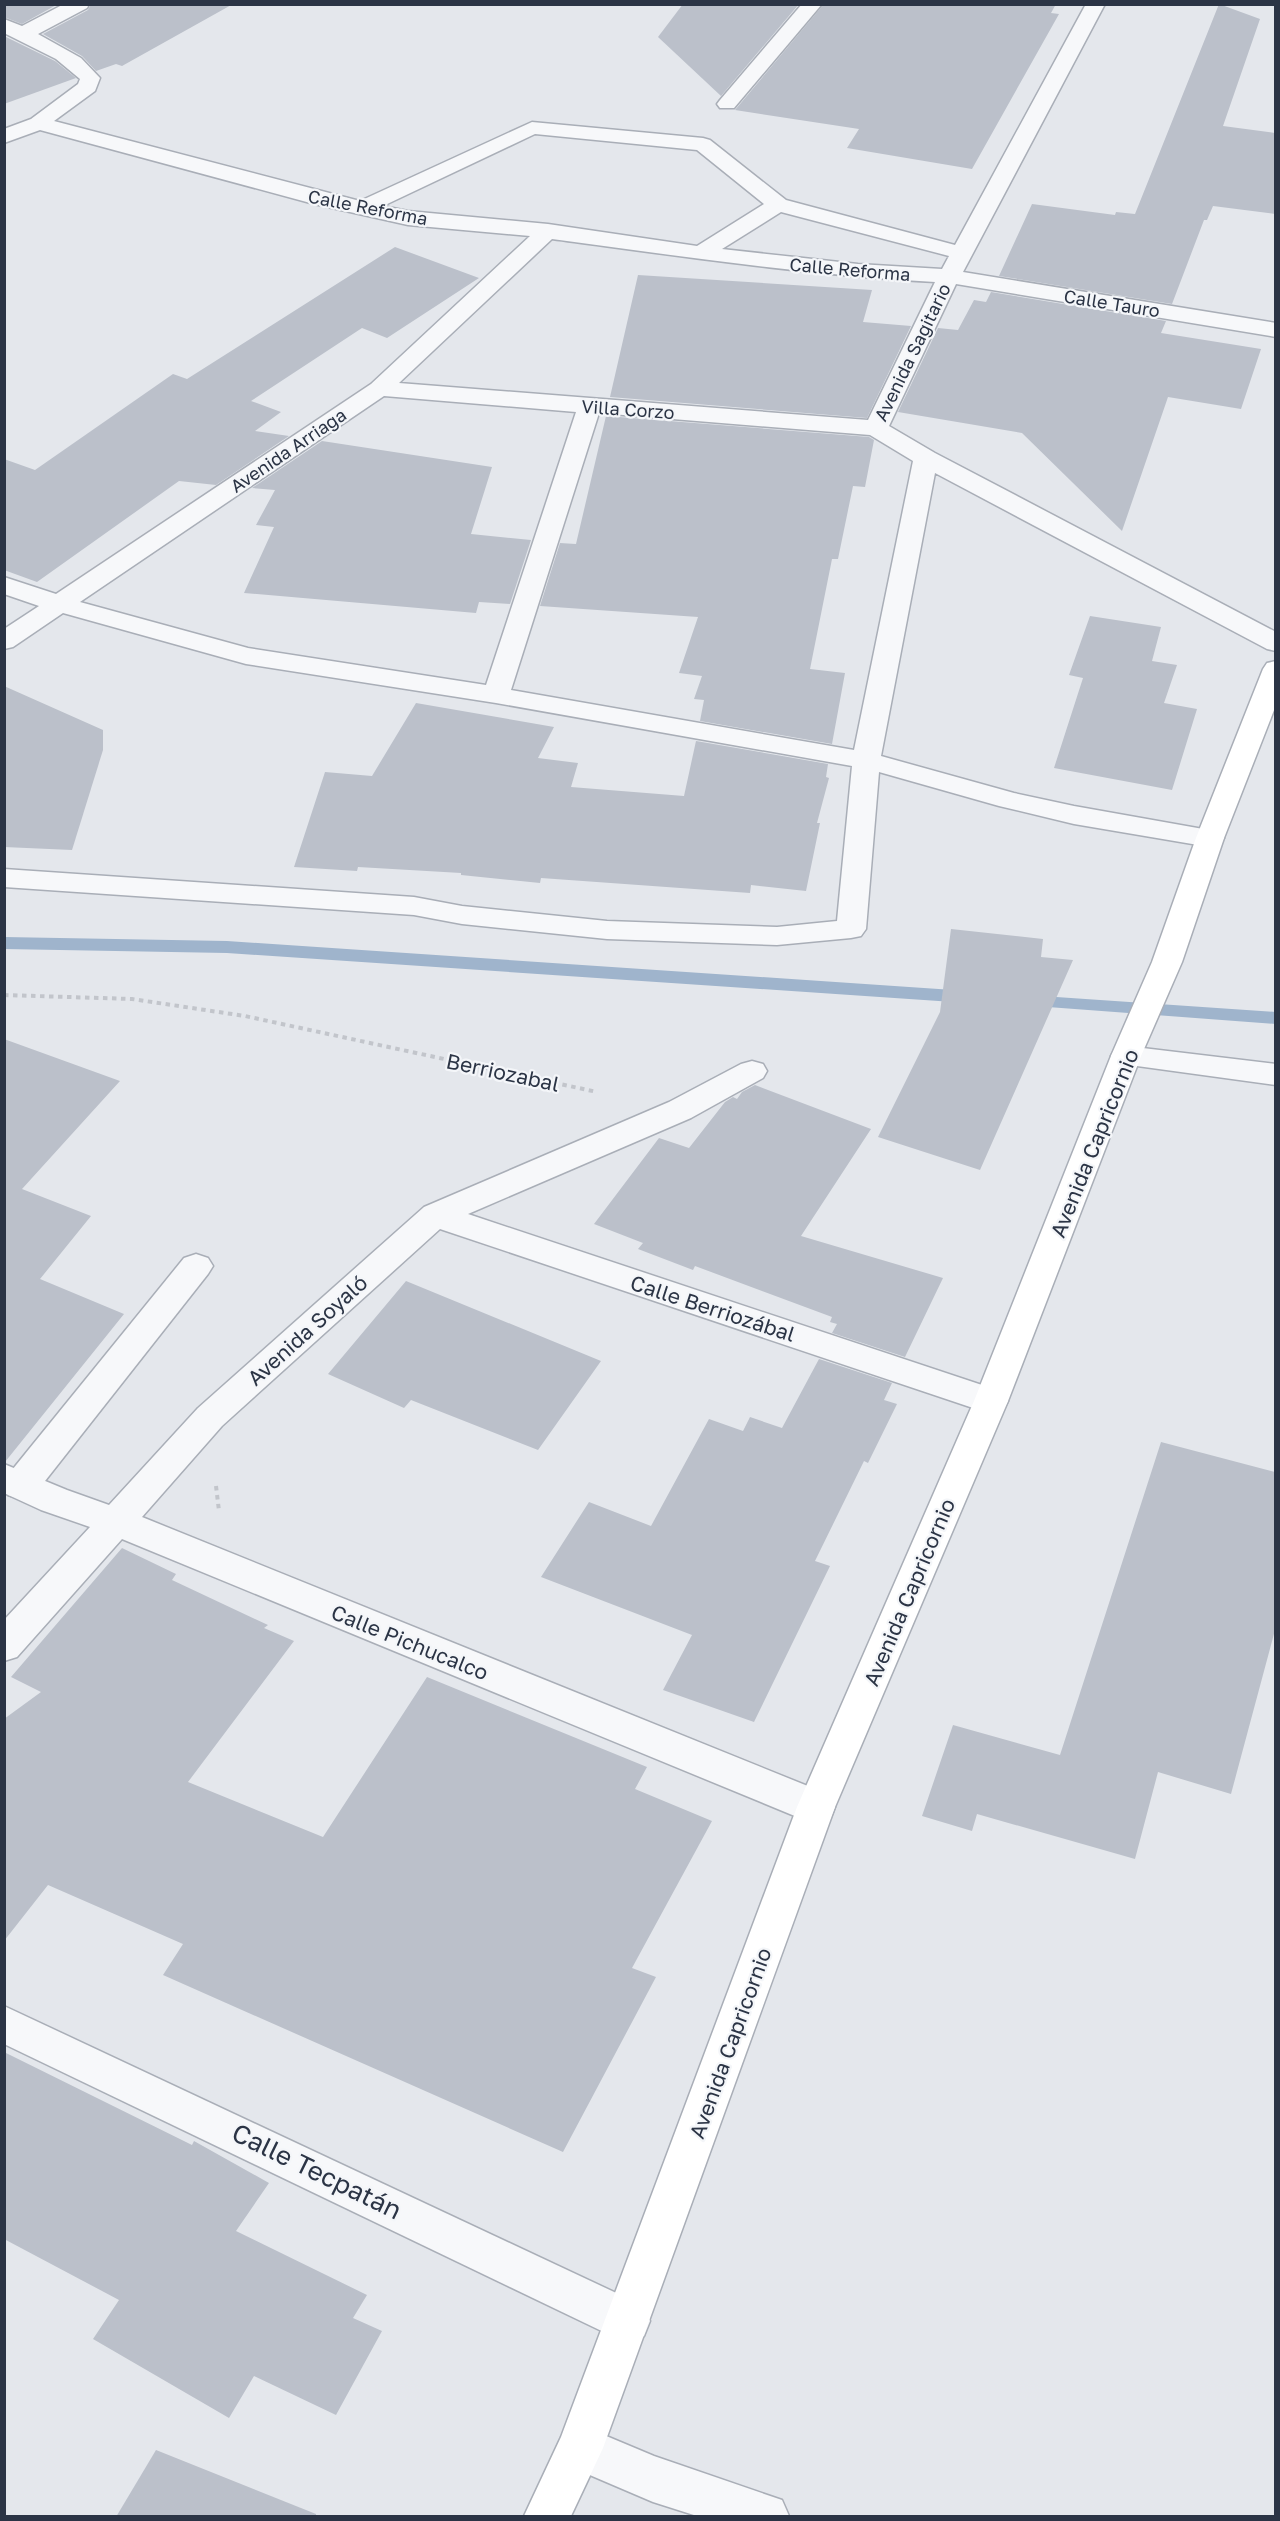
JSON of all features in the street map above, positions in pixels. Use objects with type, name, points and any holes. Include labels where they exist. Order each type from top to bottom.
[{"type":"street","points":[[13,30],[80,4]]},
{"type":"street","points":[[726,104],[813,4]]},
{"type":"street","name":"Avenida Sagitario","points":[[1096,4],[949,276],[876,428],[926,458],[1275,643]]},
{"type":"street","points":[[4,137],[38,123],[88,87],[90,78],[84,69],[73,62],[13,30]]},
{"type":"street","name":"Calle Reforma","points":[[38,123],[408,218],[548,231],[858,271],[949,276]]},
{"type":"street","points":[[362,208],[532,128],[703,144],[778,205],[961,254]]},
{"type":"street","points":[[702,252],[778,205]]},
{"type":"street","name":"Avenida Arriaga","points":[[4,641],[379,389],[548,231]]},
{"type":"street","name":"Calle Tauro","points":[[949,276],[1275,330]]},
{"type":"street","name":"Villa Corzo","points":[[379,389],[876,428]]},
{"type":"street","points":[[496,695],[590,406]]},
{"type":"street","points":[[4,878],[414,906],[462,915],[607,930],[777,936],[851,929],[866,760],[926,458]]},
{"type":"street","points":[[4,585],[59,604],[246,656],[496,695],[866,760],[1010,800],[1074,815],[1210,838]]},
{"type":"street","name":"Avenida Capricornio","points":[[547,2517],[580,2448],[816,1807],[991,1401],[1130,1049],[1167,962],[1210,838],[1275,669]]},
{"type":"street","points":[[1130,1049],[1275,1075]]},
{"type":"street","points":[[680,1110],[752,1071]]},
{"type":"street","name":"Avenida Soyaló","points":[[4,1646],[118,1522],[210,1417],[435,1215],[680,1110]]},
{"type":"street","name":"Calle Berriozábal","points":[[435,1215],[991,1401]]},
{"type":"street","points":[[13,1481],[196,1266]]},
{"type":"street","name":"Calle Pichucalco","points":[[13,1481],[54,1500],[118,1522],[816,1807]]},
{"type":"street","name":"Calle Tecpatán","points":[[4,2024],[628,2321]]},
{"type":"street","points":[[580,2448],[653,2479],[766,2517]]},
{"type":"path","name":"Berriozabal","points":[[4,995],[132,999],[245,1016],[680,1110]]},
{"type":"path","points":[[210,1417],[224,1566]]},
{"type":"building","points":[[4,4],[58,4],[22,24],[4,17]]},
{"type":"building","points":[[91,4],[233,4],[122,66],[116,64],[96,71],[82,56],[43,34],[88,10]]},
{"type":"building","points":[[683,4],[799,4],[721,96],[658,37]]},
{"type":"building","points":[[824,4],[1056,4],[1051,13],[1059,14],[972,169],[847,148],[859,129],[735,110]]},
{"type":"building","points":[[1219,4],[1260,19],[1223,126],[1275,133],[1275,214],[1213,206],[1207,220],[1204,220],[1172,304],[999,276],[1032,204],[1115,215],[1116,212],[1135,214]]},
{"type":"building","points":[[4,36],[55,61],[76,78],[4,104]]},
{"type":"building","points":[[395,247],[479,278],[387,338],[362,328],[251,401],[281,412],[255,431],[289,436],[216,485],[179,481],[37,582],[4,570],[4,459],[35,470],[173,374],[187,379]]},
{"type":"building","points":[[638,275],[872,290],[863,322],[911,326],[867,418],[610,397]]},
{"type":"building","points":[[991,292],[1166,321],[1161,333],[1261,349],[1241,409],[1168,397],[1122,531],[1022,433],[898,412],[938,328],[958,330],[974,300],[986,302]]},
{"type":"building","points":[[606,416],[869,437],[874,440],[865,487],[853,486],[838,559],[832,559],[810,669],[845,673],[832,744],[700,721],[704,700],[694,699],[702,676],[679,673],[698,617],[540,606],[560,543],[576,544]]},
{"type":"building","points":[[322,441],[492,467],[471,534],[531,540],[510,604],[479,602],[476,613],[244,593],[274,527],[256,525],[275,490],[252,488]]},
{"type":"building","points":[[1090,616],[1161,627],[1152,661],[1177,665],[1164,703],[1197,709],[1172,790],[1054,768],[1083,678],[1069,675]]},
{"type":"building","points":[[4,686],[103,730],[103,750],[72,850],[4,847]]},
{"type":"building","points":[[416,703],[554,727],[538,758],[578,763],[571,787],[684,796],[696,741],[828,764],[826,777],[829,778],[817,823],[820,823],[806,891],[751,885],[750,893],[541,878],[540,883],[461,875],[461,873],[358,867],[357,871],[294,867],[325,772],[372,776]]},
{"type":"building","points":[[951,929],[1043,939],[1041,957],[1073,960],[980,1170],[878,1137],[940,1012]]},
{"type":"building","points":[[4,1039],[120,1081],[22,1189],[91,1216],[40,1279],[124,1314],[5,1462]]},
{"type":"building","points":[[755,1085],[871,1129],[801,1236],[943,1278],[905,1357],[832,1333],[837,1324],[830,1322],[832,1317],[695,1266],[693,1270],[638,1249],[643,1243],[594,1224],[659,1138],[689,1148],[725,1102],[733,1097],[737,1099],[742,1092]]},
{"type":"building","points":[[406,1281],[601,1361],[538,1450],[411,1400],[404,1408],[328,1374]]},
{"type":"building","points":[[819,1359],[892,1383],[884,1400],[897,1404],[868,1463],[864,1461],[815,1561],[830,1566],[754,1722],[663,1690],[692,1635],[541,1577],[589,1502],[651,1526],[709,1419],[743,1431],[750,1417],[782,1428]]},
{"type":"building","points":[[1161,1442],[1275,1472],[1275,1630],[1231,1794],[1158,1772],[1135,1859],[977,1814],[972,1831],[922,1816],[953,1725],[1060,1755]]},
{"type":"building","points":[[122,1548],[176,1574],[172,1580],[268,1625],[264,1628],[294,1641],[188,1782],[323,1837],[427,1677],[647,1767],[635,1789],[712,1821],[632,1968],[656,1977],[563,2152],[163,1975],[183,1944],[48,1885],[4,1941],[4,1719],[41,1692],[11,1677]]},
{"type":"building","points":[[4,2052],[192,2145],[194,2141],[269,2183],[236,2231],[367,2295],[353,2318],[382,2331],[336,2415],[254,2376],[229,2418],[93,2339],[119,2300],[4,2239]]},
{"type":"building","points":[[156,2450],[316,2514],[316,2517],[116,2517]]},
{"type":"waterway","points":[[4,943],[227,947],[968,997]]},
{"type":"waterway","points":[[1027,1001],[1276,1018]]}]
